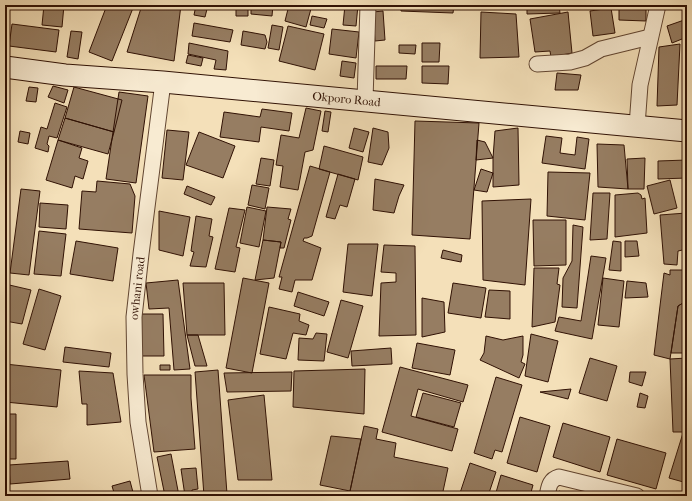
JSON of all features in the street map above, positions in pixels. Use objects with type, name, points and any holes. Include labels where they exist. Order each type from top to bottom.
[{"type":"main road","name":"Okporo Road","points":[[5,67],[65,75],[365,100],[687,131]]},
{"type":"street","points":[[365,100],[368,5]]},
{"type":"street","points":[[637,126],[640,85],[658,5]]},
{"type":"street","points":[[537,64],[570,62],[585,58],[601,49],[650,37]]},
{"type":"street","name":"owhani road","points":[[150,496],[138,422],[134,317],[140,254],[163,82]]},
{"type":"street","points":[[547,496],[550,483],[553,479],[559,478],[637,496]]},
{"type":"building","points":[[44,5],[64,5],[62,27],[42,25]]},
{"type":"building","points":[[64,5],[93,5],[93,9]]},
{"type":"building","points":[[107,5],[126,5],[133,8],[112,61],[89,52]]},
{"type":"building","points":[[142,5],[181,5],[174,61],[127,52]]},
{"type":"building","points":[[196,5],[208,5],[205,17],[194,15]]},
{"type":"building","points":[[235,5],[248,5],[248,16],[236,16]]},
{"type":"building","points":[[251,5],[273,5],[272,16],[251,14]]},
{"type":"building","points":[[289,5],[312,5],[306,27],[285,21]]},
{"type":"building","points":[[345,5],[358,5],[356,26],[343,25]]},
{"type":"building","points":[[401,5],[454,5],[453,13],[401,11]]},
{"type":"building","points":[[527,5],[559,5],[560,13],[527,14]]},
{"type":"building","points":[[619,5],[646,5],[646,21],[619,20]]},
{"type":"building","points":[[611,8],[615,33],[593,36],[590,11]]},
{"type":"building","points":[[383,11],[385,40],[375,41],[373,12]]},
{"type":"building","points":[[481,12],[516,14],[519,57],[480,58]]},
{"type":"building","points":[[568,12],[572,53],[551,57],[550,51],[535,52],[530,19]]},
{"type":"building","points":[[312,16],[327,19],[324,28],[310,25]]},
{"type":"building","points":[[687,19],[687,37],[672,43],[667,26]]},
{"type":"building","points":[[194,23],[233,30],[230,42],[192,36]]},
{"type":"building","points":[[12,24],[59,30],[56,52],[9,46]]},
{"type":"building","points":[[272,25],[283,27],[279,50],[268,48]]},
{"type":"building","points":[[288,26],[324,34],[315,70],[279,61]]},
{"type":"building","points":[[332,29],[359,32],[356,58],[329,54]]},
{"type":"building","points":[[71,31],[82,32],[78,59],[67,57]]},
{"type":"building","points":[[243,31],[265,35],[267,42],[265,49],[241,45]]},
{"type":"building","points":[[189,43],[228,51],[226,70],[214,69],[216,60],[188,54]]},
{"type":"building","points":[[422,43],[440,43],[439,62],[422,62]]},
{"type":"building","points":[[680,44],[677,105],[657,106],[659,47]]},
{"type":"building","points":[[399,45],[416,45],[415,54],[399,53]]},
{"type":"building","points":[[188,55],[203,58],[201,66],[186,63]]},
{"type":"building","points":[[342,61],[356,63],[354,78],[340,76]]},
{"type":"building","points":[[376,66],[407,66],[406,79],[376,79]]},
{"type":"building","points":[[422,66],[449,66],[448,84],[422,83]]},
{"type":"building","points":[[557,73],[581,75],[578,90],[555,90]]},
{"type":"building","points":[[53,86],[68,90],[64,103],[48,97]]},
{"type":"building","points":[[29,87],[38,88],[36,102],[26,101]]},
{"type":"building","points":[[74,87],[122,100],[114,132],[65,118]]},
{"type":"building","points":[[119,92],[148,96],[136,183],[106,179]]},
{"type":"building","points":[[55,103],[67,107],[57,138],[49,136],[47,144],[49,146],[48,152],[35,148],[41,127],[47,129]]},
{"type":"building","points":[[306,108],[321,111],[313,150],[305,152],[298,190],[280,187],[283,166],[276,165],[281,135],[299,138]]},
{"type":"building","points":[[262,109],[292,113],[289,131],[261,127],[259,142],[220,137],[224,112],[260,117]]},
{"type":"building","points":[[325,111],[331,112],[328,132],[322,131]]},
{"type":"building","points":[[65,118],[114,132],[108,154],[58,140]]},
{"type":"building","points":[[415,121],[479,123],[470,239],[412,235]]},
{"type":"building","points":[[354,128],[369,132],[363,152],[349,148]]},
{"type":"building","points":[[373,128],[388,132],[389,148],[382,165],[368,162]]},
{"type":"building","points":[[518,128],[519,185],[493,187],[495,131]]},
{"type":"building","points":[[167,130],[189,132],[183,180],[162,178]]},
{"type":"building","points":[[20,131],[30,133],[28,144],[18,142]]},
{"type":"building","points":[[199,132],[235,146],[223,178],[186,165]]},
{"type":"building","points":[[546,136],[562,138],[560,153],[575,155],[577,137],[589,139],[585,169],[542,163]]},
{"type":"building","points":[[58,140],[82,148],[79,158],[88,161],[83,179],[75,176],[72,188],[46,180]]},
{"type":"building","points":[[477,140],[485,142],[493,158],[476,160]]},
{"type":"building","points":[[597,144],[624,145],[628,189],[598,187]]},
{"type":"building","points":[[324,146],[363,157],[358,180],[319,169]]},
{"type":"building","points":[[261,158],[274,160],[270,186],[256,184]]},
{"type":"building","points":[[645,158],[644,189],[628,189],[627,159]]},
{"type":"building","points":[[687,160],[687,178],[658,179],[658,161]]},
{"type":"building","points":[[310,166],[330,172],[312,236],[304,238],[303,241],[321,248],[312,280],[295,280],[292,292],[279,289],[282,277],[279,277]]},
{"type":"building","points":[[481,169],[493,173],[487,192],[474,190]]},
{"type":"building","points":[[548,172],[590,173],[585,220],[547,216]]},
{"type":"building","points":[[338,174],[355,179],[347,207],[340,205],[335,219],[326,217]]},
{"type":"building","points":[[375,179],[404,185],[394,213],[373,210]]},
{"type":"building","points":[[670,180],[677,208],[654,214],[647,186]]},
{"type":"building","points":[[97,181],[130,184],[135,196],[132,233],[79,229],[82,191],[96,192]]},
{"type":"building","points":[[252,185],[269,188],[265,209],[248,205]]},
{"type":"building","points":[[187,186],[215,197],[211,205],[184,194]]},
{"type":"building","points":[[21,189],[40,191],[29,275],[10,273]]},
{"type":"building","points":[[593,193],[610,193],[607,239],[590,240]]},
{"type":"building","points":[[638,193],[641,195],[642,199],[645,198],[647,233],[615,237],[615,195]]},
{"type":"building","points":[[531,199],[525,285],[483,280],[482,201]]},
{"type":"building","points":[[40,203],[68,205],[66,229],[39,227]]},
{"type":"building","points":[[247,207],[266,211],[259,247],[240,243]]},
{"type":"building","points":[[267,207],[291,209],[288,219],[291,220],[284,248],[280,248],[281,242],[263,240]]},
{"type":"building","points":[[229,208],[245,210],[236,247],[240,248],[235,272],[215,269]]},
{"type":"building","points":[[159,211],[190,217],[183,256],[159,250]]},
{"type":"building","points":[[686,213],[687,249],[678,251],[677,265],[664,264],[660,215]]},
{"type":"building","points":[[196,216],[212,219],[209,236],[213,237],[206,267],[190,266],[194,252],[191,251]]},
{"type":"building","points":[[533,220],[566,220],[566,265],[534,266]]},
{"type":"building","points":[[573,225],[583,227],[577,308],[562,307],[563,278],[572,261]]},
{"type":"building","points":[[39,231],[66,234],[61,276],[34,274]]},
{"type":"building","points":[[263,240],[281,242],[274,278],[255,280]]},
{"type":"building","points":[[76,241],[118,248],[113,281],[70,274]]},
{"type":"building","points":[[613,241],[621,242],[621,271],[609,270]]},
{"type":"building","points":[[625,241],[637,241],[639,256],[625,257]]},
{"type":"building","points":[[348,244],[378,244],[372,296],[343,292]]},
{"type":"building","points":[[384,245],[415,246],[416,335],[379,336],[381,283],[396,282],[396,273],[381,272]]},
{"type":"building","points":[[443,250],[462,255],[461,262],[441,258]]},
{"type":"building","points":[[591,256],[606,258],[592,339],[555,331],[559,317],[581,321]]},
{"type":"building","points":[[534,268],[559,268],[557,284],[560,285],[555,322],[532,327]]},
{"type":"building","points":[[670,270],[685,270],[683,303],[678,306],[670,359],[654,355],[664,273],[670,275]]},
{"type":"building","points":[[243,278],[269,283],[252,373],[226,368]]},
{"type":"building","points":[[603,278],[624,281],[619,327],[598,325]]},
{"type":"building","points":[[178,280],[190,369],[174,370],[169,308],[149,309],[146,283]]},
{"type":"building","points":[[687,280],[687,353],[671,353],[678,306],[683,303],[684,281]]},
{"type":"building","points":[[627,281],[646,283],[648,297],[625,298]]},
{"type":"building","points":[[183,283],[224,283],[225,335],[187,335]]},
{"type":"building","points":[[453,283],[486,288],[481,318],[448,313]]},
{"type":"building","points":[[5,284],[31,290],[22,324],[5,321]]},
{"type":"building","points":[[39,289],[61,296],[45,350],[23,344]]},
{"type":"building","points":[[489,290],[510,291],[510,319],[485,317]]},
{"type":"building","points":[[298,292],[329,302],[324,316],[294,306]]},
{"type":"building","points":[[422,298],[444,302],[445,332],[422,337]]},
{"type":"building","points":[[341,300],[363,306],[348,358],[327,352]]},
{"type":"building","points":[[269,307],[300,314],[299,321],[309,325],[306,335],[293,333],[286,359],[260,354]]},
{"type":"building","points":[[140,314],[163,314],[164,356],[140,356]]},
{"type":"building","points":[[316,333],[327,334],[324,361],[298,360],[299,338],[313,339]]},
{"type":"building","points":[[531,334],[558,341],[548,382],[525,376]]},
{"type":"building","points":[[187,335],[198,335],[207,366],[195,366]]},
{"type":"building","points":[[486,336],[503,340],[523,336],[523,355],[521,362],[525,364],[519,378],[480,360],[484,353]]},
{"type":"building","points":[[417,343],[455,350],[450,375],[412,368]]},
{"type":"building","points":[[65,347],[111,353],[109,367],[63,362]]},
{"type":"building","points":[[391,348],[392,364],[352,366],[351,351]]},
{"type":"building","points":[[590,358],[617,366],[607,401],[579,393]]},
{"type":"building","points":[[687,358],[687,432],[673,432],[670,359]]},
{"type":"building","points":[[5,364],[61,370],[57,407],[5,402]]},
{"type":"building","points":[[160,365],[170,365],[170,370],[160,370]]},
{"type":"building","points":[[400,367],[468,385],[463,402],[418,389],[411,416],[458,429],[452,451],[382,432]]},
{"type":"building","points":[[365,369],[364,414],[293,407],[294,371]]},
{"type":"building","points":[[218,370],[227,494],[204,496],[195,372]]},
{"type":"building","points":[[79,371],[113,373],[121,422],[87,425],[87,404],[82,404]]},
{"type":"building","points":[[292,372],[291,391],[227,392],[224,373]]},
{"type":"building","points":[[630,372],[646,372],[642,386],[629,382]]},
{"type":"building","points":[[144,375],[191,375],[191,398],[195,449],[154,452]]},
{"type":"building","points":[[496,377],[522,385],[502,452],[495,450],[492,459],[474,453]]},
{"type":"building","points":[[571,389],[568,399],[540,392]]},
{"type":"building","points":[[423,393],[461,403],[454,427],[416,417]]},
{"type":"building","points":[[640,393],[648,396],[645,408],[637,407]]},
{"type":"building","points":[[264,395],[272,480],[238,480],[228,400]]},
{"type":"building","points":[[5,414],[16,414],[16,459],[5,459]]},
{"type":"building","points":[[520,417],[550,426],[537,472],[507,463]]},
{"type":"building","points":[[563,423],[610,437],[600,472],[553,457]]},
{"type":"building","points":[[364,426],[378,429],[376,439],[396,443],[394,457],[448,468],[442,496],[349,496]]},
{"type":"building","points":[[683,433],[687,435],[687,483],[669,478]]},
{"type":"building","points":[[331,436],[361,439],[350,491],[320,485]]},
{"type":"building","points":[[617,439],[666,453],[656,489],[607,475]]},
{"type":"building","points":[[171,454],[179,496],[165,496],[157,457]]},
{"type":"building","points":[[68,461],[70,479],[10,484],[9,465]]},
{"type":"building","points":[[470,463],[496,472],[488,496],[459,496]]},
{"type":"building","points":[[196,468],[198,489],[192,490],[192,496],[185,496],[181,469]]},
{"type":"building","points":[[501,475],[533,485],[530,496],[495,496]]},
{"type":"building","points":[[130,481],[134,496],[115,496],[112,486]]},
{"type":"building","points":[[559,491],[575,496],[557,496]]}]
